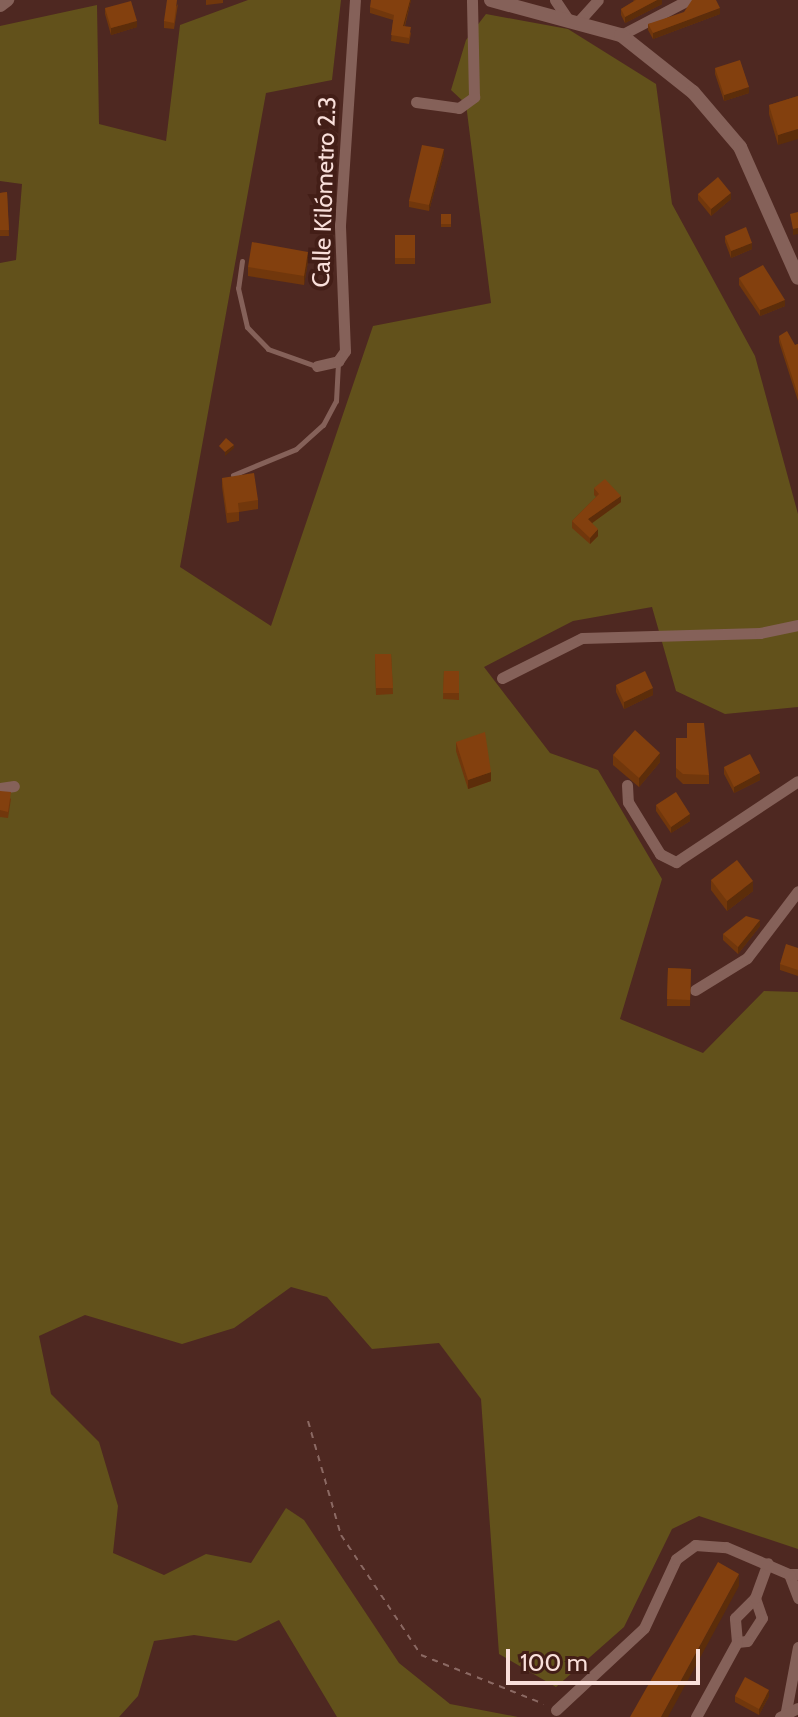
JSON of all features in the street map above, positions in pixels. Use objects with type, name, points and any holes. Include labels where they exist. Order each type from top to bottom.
[{"type":"street","points":[[0,5],[7,0]]},
{"type":"street","name":"Calle Kilómetro 2.3","points":[[338,361],[345,351],[340,225],[355,0]]},
{"type":"street","points":[[416,102],[459,108],[474,97],[472,0]]},
{"type":"street","points":[[491,0],[621,35],[693,92],[740,147],[798,278]]},
{"type":"street","points":[[555,0],[573,20]]},
{"type":"street","points":[[573,20],[598,0]]},
{"type":"street","points":[[621,35],[688,0]]},
{"type":"street","points":[[317,366],[338,361]]},
{"type":"street","points":[[502,678],[582,638],[760,633],[798,625]]},
{"type":"street","points":[[627,785],[628,802],[660,854],[676,862],[798,781]]},
{"type":"street","points":[[0,788],[14,786]]},
{"type":"street","points":[[695,990],[747,958],[798,891]]},
{"type":"street","points":[[556,1710],[644,1628],[676,1559],[688,1550],[708,1543],[794,1574],[798,1598]]},
{"type":"street","points":[[696,1717],[737,1642],[735,1618],[755,1598],[768,1563]]},
{"type":"street","points":[[737,1642],[747,1641],[762,1618],[755,1598]]},
{"type":"street","points":[[788,1712],[798,1647]]},
{"type":"lane","points":[[242,261],[238,288],[247,327],[268,349],[317,366]]},
{"type":"lane","points":[[233,475],[296,449],[323,425],[336,401],[338,361]]},
{"type":"path","points":[[308,1421],[341,1535],[421,1655],[556,1710]]},
{"type":"shaded area","points":[[248,0],[341,0],[332,80],[266,93],[180,567],[271,626],[373,326],[491,303],[466,104],[451,90],[466,40],[486,14],[568,29],[656,84],[672,204],[755,356],[798,514],[798,707],[725,714],[676,691],[652,607],[573,621],[484,667],[550,753],[598,770],[662,879],[620,1019],[703,1053],[764,991],[798,992],[798,1549],[699,1516],[672,1529],[624,1627],[556,1687],[499,1654],[481,1399],[439,1343],[372,1349],[327,1297],[291,1287],[234,1328],[182,1344],[85,1315],[39,1336],[51,1394],[99,1442],[118,1506],[113,1553],[164,1575],[206,1554],[251,1563],[286,1508],[304,1520],[399,1663],[450,1704],[518,1717],[337,1717],[279,1620],[236,1641],[194,1635],[154,1641],[138,1696],[119,1717],[0,1717],[0,263],[16,260],[22,184],[0,181],[0,26],[97,5],[99,124],[166,141],[180,25]]},
{"type":"building","points":[[167,0],[177,0],[174,23],[164,21]]},
{"type":"building","points":[[371,0],[410,0],[403,26],[411,27],[409,38],[391,35],[394,15],[370,7]]},
{"type":"building","points":[[636,0],[657,0],[625,17],[621,9]]},
{"type":"building","points":[[692,0],[716,0],[720,8],[653,33],[648,24],[684,12]]},
{"type":"building","points":[[131,1],[137,21],[111,28],[105,8]]},
{"type":"building","points":[[740,60],[749,87],[724,95],[715,68]]},
{"type":"building","points":[[798,96],[798,129],[778,135],[769,105]]},
{"type":"building","points":[[422,145],[444,149],[429,205],[409,201]]},
{"type":"building","points":[[718,177],[731,193],[711,209],[698,194]]},
{"type":"building","points":[[7,192],[9,230],[0,230],[0,193]]},
{"type":"building","points":[[798,212],[798,228],[793,229],[790,214]]},
{"type":"building","points":[[441,214],[451,214],[451,224],[441,224]]},
{"type":"building","points":[[746,227],[752,243],[731,251],[725,236]]},
{"type":"building","points":[[395,235],[415,235],[415,258],[395,258]]},
{"type":"building","points":[[252,242],[308,252],[304,276],[248,267]]},
{"type":"building","points":[[763,265],[785,300],[760,310],[739,278]]},
{"type":"building","points":[[787,331],[795,345],[798,344],[798,395],[779,336]]},
{"type":"building","points":[[226,438],[234,445],[225,452],[219,446]]},
{"type":"building","points":[[254,473],[258,500],[238,503],[239,512],[227,513],[222,478]]},
{"type":"building","points":[[605,479],[621,496],[588,519],[598,529],[590,538],[572,521],[599,494],[594,488]]},
{"type":"building","points":[[375,654],[391,654],[393,688],[376,688]]},
{"type":"building","points":[[444,671],[459,671],[459,693],[443,693]]},
{"type":"building","points":[[645,671],[653,688],[624,702],[616,685]]},
{"type":"building","points":[[687,723],[704,723],[709,775],[683,774],[676,768],[676,738],[687,738]]},
{"type":"building","points":[[635,730],[660,753],[639,778],[613,755]]},
{"type":"building","points":[[485,732],[491,772],[468,780],[456,742]]},
{"type":"building","points":[[750,754],[760,773],[734,787],[724,767]]},
{"type":"building","points":[[0,791],[11,792],[8,812],[0,810]]},
{"type":"building","points":[[676,792],[690,814],[671,827],[656,805]]},
{"type":"building","points":[[737,860],[753,881],[727,901],[711,880]]},
{"type":"building","points":[[746,916],[760,920],[738,947],[723,934]]},
{"type":"building","points":[[786,944],[798,948],[798,970],[780,964]]},
{"type":"building","points":[[668,968],[691,969],[690,1000],[667,999]]},
{"type":"building","points":[[718,1562],[739,1574],[661,1717],[630,1717]]},
{"type":"building","points":[[745,1677],[769,1690],[759,1709],[735,1696]]}]
